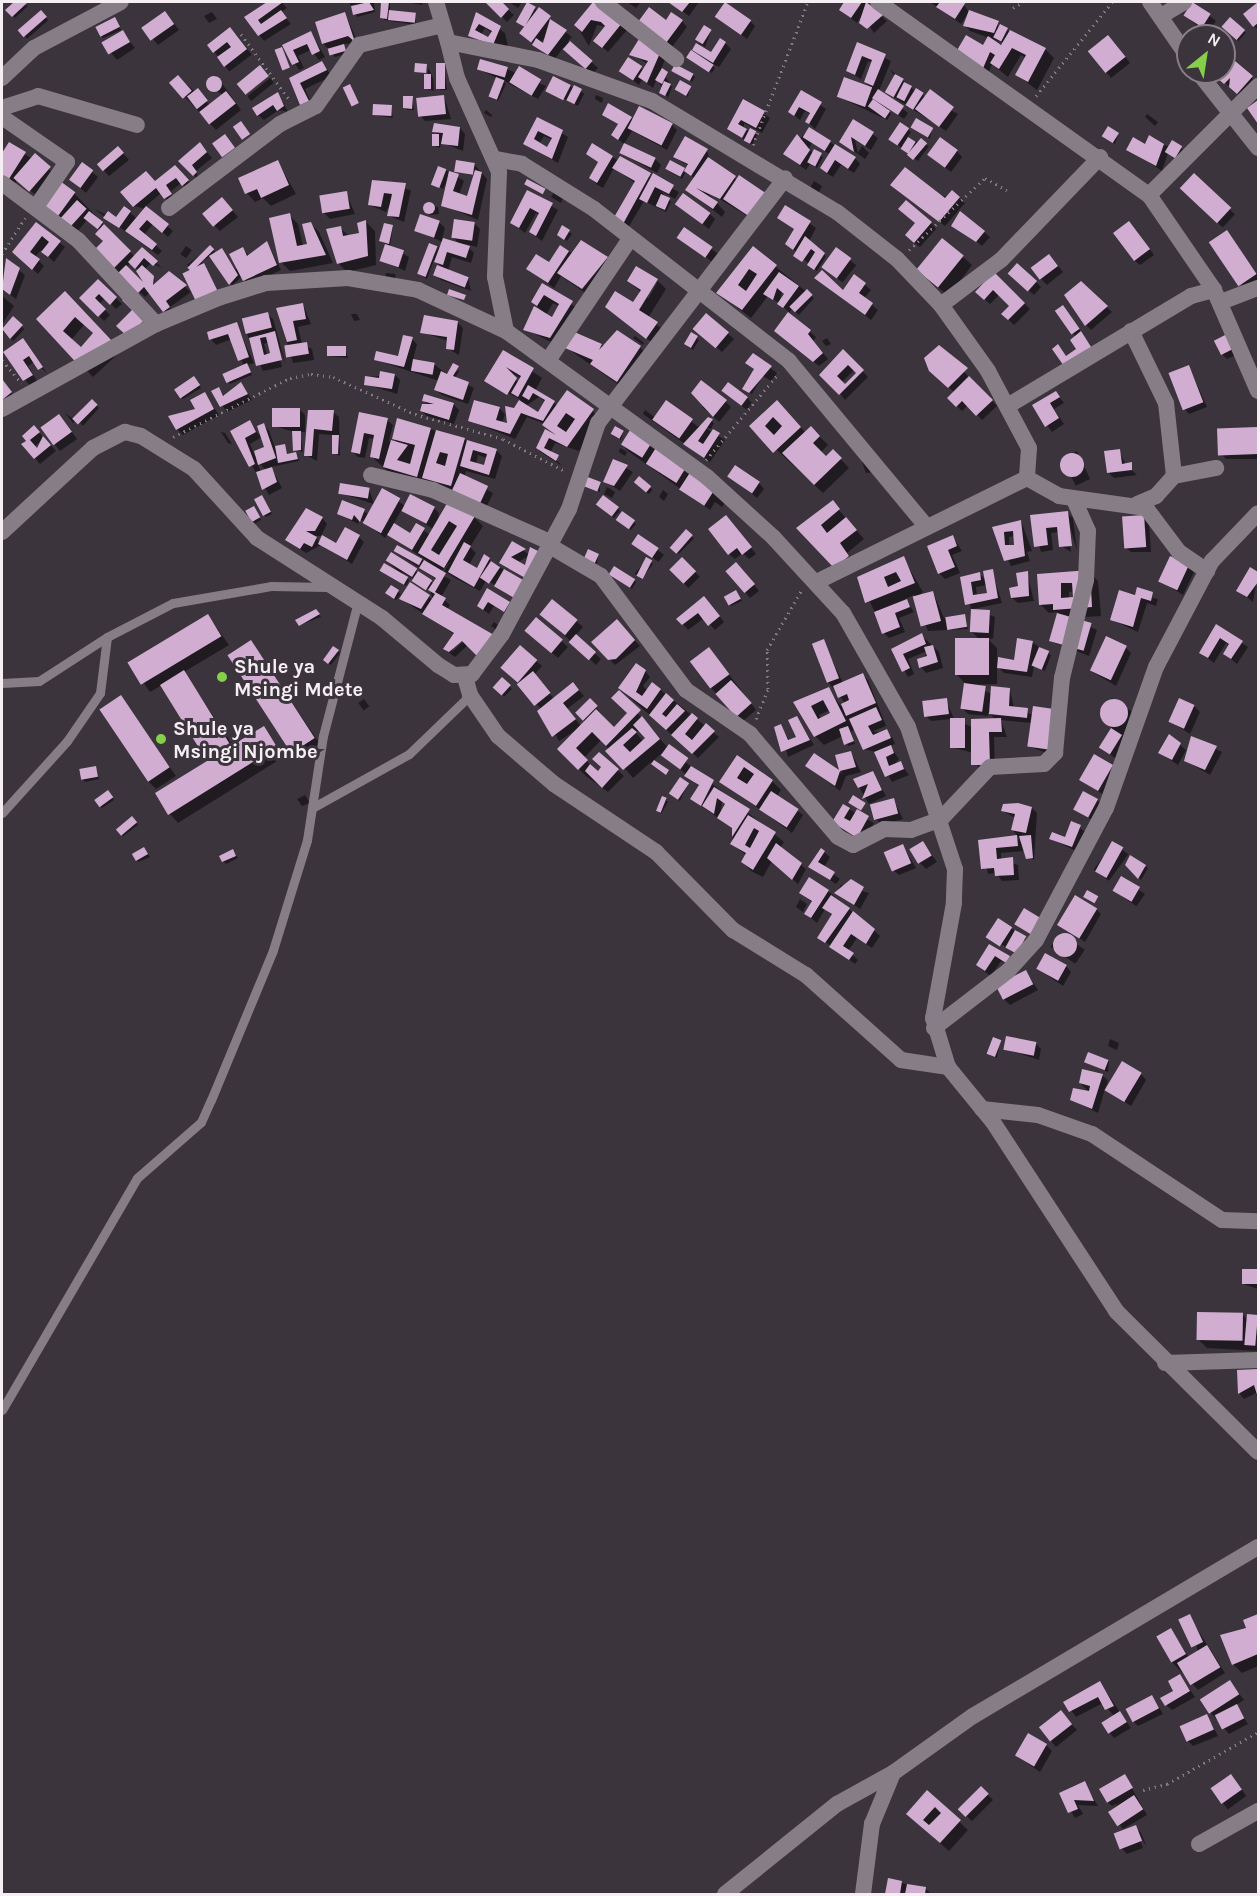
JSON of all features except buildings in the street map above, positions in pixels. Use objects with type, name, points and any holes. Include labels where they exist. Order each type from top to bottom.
[{"type":"street","points":[[2,78],[34,48],[121,2]]},
{"type":"street","points":[[436,2],[462,92],[495,159],[495,277],[506,331]]},
{"type":"street","points":[[603,2],[676,59]]},
{"type":"street","points":[[878,2],[1023,109],[1100,157],[1149,195],[1217,296],[1258,391]]},
{"type":"street","points":[[1150,2],[1176,39]]},
{"type":"street","points":[[1161,16],[1184,2]]},
{"type":"street","points":[[169,208],[323,99],[345,58],[358,45],[443,25]]},
{"type":"street","points":[[448,42],[538,60],[618,88],[749,155],[785,178],[897,259],[941,305],[1009,405],[1031,455],[1026,478]]},
{"type":"street","points":[[1206,84],[1227,114],[1258,148]]},
{"type":"street","points":[[1149,195],[1227,114],[1258,86]]},
{"type":"street","points":[[2,108],[38,96],[137,125]]},
{"type":"street","points":[[2,117],[67,162],[35,206]]},
{"type":"street","points":[[941,305],[1001,260],[1100,157]]},
{"type":"street","points":[[495,159],[547,178],[789,362],[927,527]]},
{"type":"street","points":[[465,676],[486,659],[551,544],[591,435],[785,178]]},
{"type":"street","points":[[2,183],[78,240],[156,324]]},
{"type":"street","points":[[549,359],[630,239]]},
{"type":"street","points":[[2,409],[156,324],[266,283],[348,278],[418,291],[506,331],[549,359],[697,470],[814,579],[843,613],[908,727],[940,819],[956,885],[934,1001],[934,1028],[948,1067],[982,1109],[1104,1294],[1165,1363],[1258,1452]]},
{"type":"street","points":[[1009,405],[1071,372],[1131,331],[1191,296],[1217,296],[1258,288]]},
{"type":"street","points":[[1131,331],[1166,403],[1174,476]]},
{"type":"street","points":[[2,532],[110,437],[125,432],[160,444],[194,469],[257,538],[358,602],[438,665],[465,676]]},
{"type":"street","points":[[1137,504],[1156,496],[1174,476],[1216,468]]},
{"type":"street","points":[[371,475],[434,490],[551,544],[601,576],[686,690],[747,733],[847,844],[884,829],[911,830],[940,819],[990,767],[1044,764],[1055,753],[1062,678],[1086,580],[1088,531],[1074,499]]},
{"type":"street","points":[[814,579],[1026,478],[1074,499],[1137,504],[1154,514],[1179,552],[1207,571]]},
{"type":"street","points":[[934,1028],[1018,962],[1044,926],[1106,808],[1151,676],[1207,571],[1258,513]]},
{"type":"street","points":[[465,676],[470,695],[484,720],[530,765],[656,852],[733,930],[806,975],[901,1060],[948,1067]]},
{"type":"street","points":[[982,1109],[1038,1115],[1092,1134],[1222,1220],[1258,1221]]},
{"type":"street","points":[[1165,1363],[1258,1360]]},
{"type":"street","points":[[725,1894],[837,1804],[893,1773],[973,1716],[1258,1547]]},
{"type":"street","points":[[863,1894],[870,1836],[893,1773]]},
{"type":"street","points":[[1199,1844],[1258,1811]]},
{"type":"lane","points":[[2,683],[39,681],[107,637],[173,603],[271,586],[336,587]]},
{"type":"lane","points":[[2,1410],[137,1178],[201,1122],[273,950],[312,808],[323,736],[358,602]]},
{"type":"lane","points":[[2,813],[67,741],[100,693],[107,637]]},
{"type":"lane","points":[[312,808],[409,754],[470,695]]},
{"type":"path","points":[[749,155],[808,2]]},
{"type":"path","points":[[1013,8],[1023,2]]},
{"type":"path","points":[[1023,109],[1068,63],[1112,2]]},
{"type":"path","points":[[241,34],[275,76],[298,116]]},
{"type":"path","points":[[897,259],[985,178],[1007,190]]},
{"type":"path","points":[[2,254],[35,206]]},
{"type":"path","points":[[2,360],[29,394]]},
{"type":"path","points":[[697,470],[789,362]]},
{"type":"path","points":[[160,444],[282,382],[311,374],[333,376],[415,414],[502,439],[577,478]]},
{"type":"path","points":[[747,733],[766,701],[767,650],[814,579]]},
{"type":"path","points":[[1143,1790],[1167,1784],[1258,1732]]},
{"type":"place","name":"Shule ya Msingi Mdete","points":[[222,677]]},
{"type":"place","name":"Shule ya Msingi Njombe","points":[[161,739]]}]
